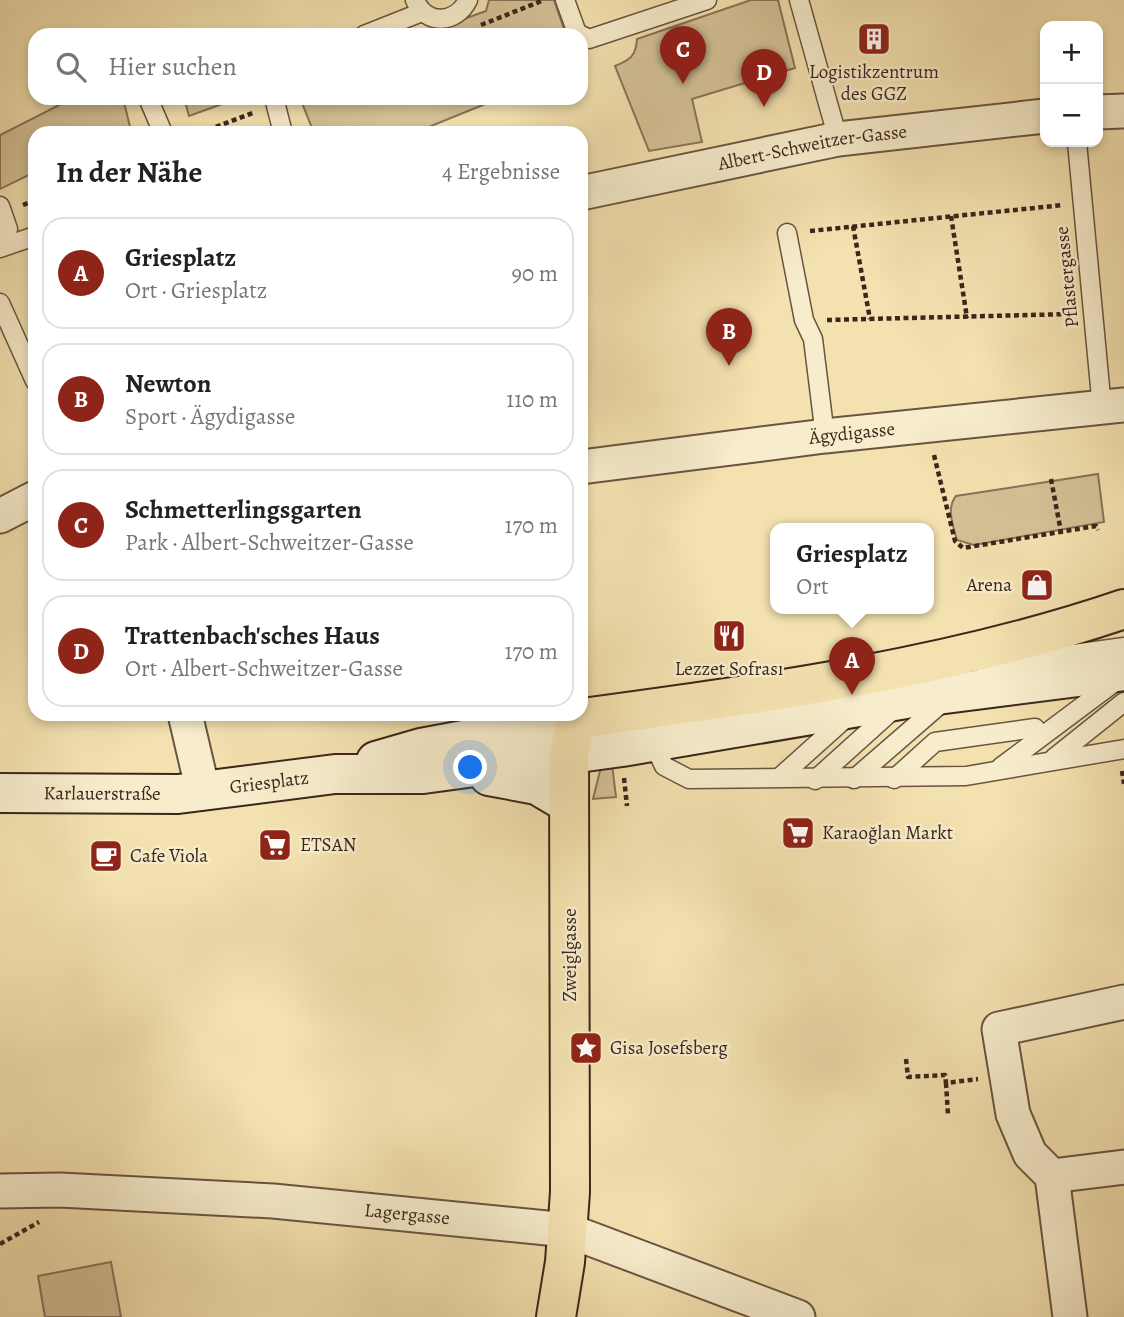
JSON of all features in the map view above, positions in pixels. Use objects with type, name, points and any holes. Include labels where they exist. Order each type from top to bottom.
[{"type":"main road","name":"Griesplatz","points":[[647,725],[749,695],[962,655],[1053,634],[1124,609]]},
{"type":"main road","name":"Griesplatz","points":[[335,774],[421,748],[573,737],[647,725],[858,707],[954,692],[1124,673]]},
{"type":"main road","name":"Griesplatz","points":[[203,791],[335,774],[423,775],[456,771],[573,737]]},
{"type":"main road","name":"Zweiglgasse","points":[[556,1317],[570,1192],[569,804],[573,737]]},
{"type":"main road","name":"Griesplatz","points":[[456,771],[537,785],[569,804]]},
{"type":"main road","name":"Karlauerstraße","points":[[0,793],[54,795],[203,791]]},
{"type":"street","points":[[1103,112],[1124,111]]},
{"type":"street","name":"Albert-Schweitzer-Gasse","points":[[588,192],[838,139],[1040,117]]},
{"type":"street","name":"Ägydigasse","points":[[588,466],[825,436],[1113,407]]},
{"type":"street","points":[[0,516],[28,502]]},
{"type":"street","points":[[187,721],[203,791]]},
{"type":"street","points":[[1070,1317],[1052,1175],[1030,1154],[1013,1114],[999,1029],[1124,1002]]},
{"type":"street","points":[[1052,1175],[1124,1167]]},
{"type":"street","name":"Lagergasse","points":[[0,1191],[60,1190],[273,1201],[567,1230],[798,1317]]},
{"type":"lane","points":[[378,28],[419,6],[430,17],[449,19],[463,10],[468,0]]},
{"type":"lane","points":[[565,0],[575,28]]},
{"type":"lane","points":[[588,38],[707,0]]},
{"type":"lane","points":[[799,0],[838,139]]},
{"type":"lane","points":[[151,105],[160,126]]},
{"type":"lane","points":[[276,105],[282,126]]},
{"type":"lane","name":"Pflastergasse","points":[[1077,147],[1092,313],[1113,407]]},
{"type":"lane","points":[[0,206],[8,229],[0,246]]},
{"type":"lane","points":[[787,233],[804,320],[813,339],[825,436]]},
{"type":"lane","points":[[0,246],[28,238]]},
{"type":"lane","points":[[0,303],[28,365]]},
{"type":"lane","name":"Griesplatz","points":[[749,695],[1124,647]]},
{"type":"lane","points":[[998,769],[1124,673]]},
{"type":"lane","points":[[854,779],[954,692]]},
{"type":"lane","points":[[815,779],[906,699]]},
{"type":"lane","points":[[1051,760],[1124,702]]},
{"type":"lane","points":[[780,777],[858,707]]},
{"type":"lane","points":[[647,725],[664,766],[689,779],[894,779],[966,776],[1124,749]]},
{"type":"lane","points":[[894,779],[936,742],[1035,728],[1041,736]]},
{"type":"path","points":[[472,28],[545,0]]},
{"type":"path","points":[[216,126],[266,105]]},
{"type":"path","points":[[787,233],[1081,203]]},
{"type":"path","points":[[951,216],[967,318]]},
{"type":"path","points":[[853,226],[870,319]]},
{"type":"path","points":[[804,320],[1092,313]]},
{"type":"path","points":[[932,442],[955,541],[963,548],[1096,526],[1098,530]]},
{"type":"path","points":[[1051,479],[1061,532]]},
{"type":"path","points":[[906,1059],[908,1077],[945,1075],[948,1115]]},
{"type":"path","points":[[946,1083],[1006,1073]]},
{"type":"shaded area","points":[[489,0],[554,0],[564,28],[439,28],[486,11]]},
{"type":"shaded area","points":[[751,0],[778,0],[795,68],[692,99],[702,142],[649,151],[615,66],[631,57],[637,39]]},
{"type":"shaded area","points":[[59,105],[125,105],[130,126],[28,126],[28,175],[0,189],[0,135]]},
{"type":"shaded area","points":[[186,105],[220,105],[189,116]]},
{"type":"shaded area","points":[[303,105],[483,105],[431,126],[311,126]]},
{"type":"shaded area","points":[[1098,474],[1104,522],[974,545],[957,540],[951,512],[956,496]]},
{"type":"shaded area","points":[[611,756],[616,797],[593,799],[600,771]]},
{"type":"shaded area","points":[[111,1262],[121,1317],[45,1317],[38,1276]]},
{"type":"place","name":"Logistikzentrum des GGZ","points":[[874,39]]},
{"type":"place","name":"Schmetterlingsgarten","points":[[683,84]]},
{"type":"place","name":"Trattenbach'sches Haus","points":[[764,107]]},
{"type":"place","name":"Newton","points":[[729,366]]},
{"type":"place","name":"Arena","points":[[1037,585]]},
{"type":"place","name":"Lezzet Sofrası","points":[[729,636]]},
{"type":"place","name":"Griesplatz","points":[[852,695]]},
{"type":"place","name":"Karaoğlan Markt","points":[[798,833]]},
{"type":"place","name":"ETSAN","points":[[275,845]]},
{"type":"place","name":"Cafe Viola","points":[[106,856]]},
{"type":"place","name":"Gisa Josefsberg","points":[[586,1048]]}]
